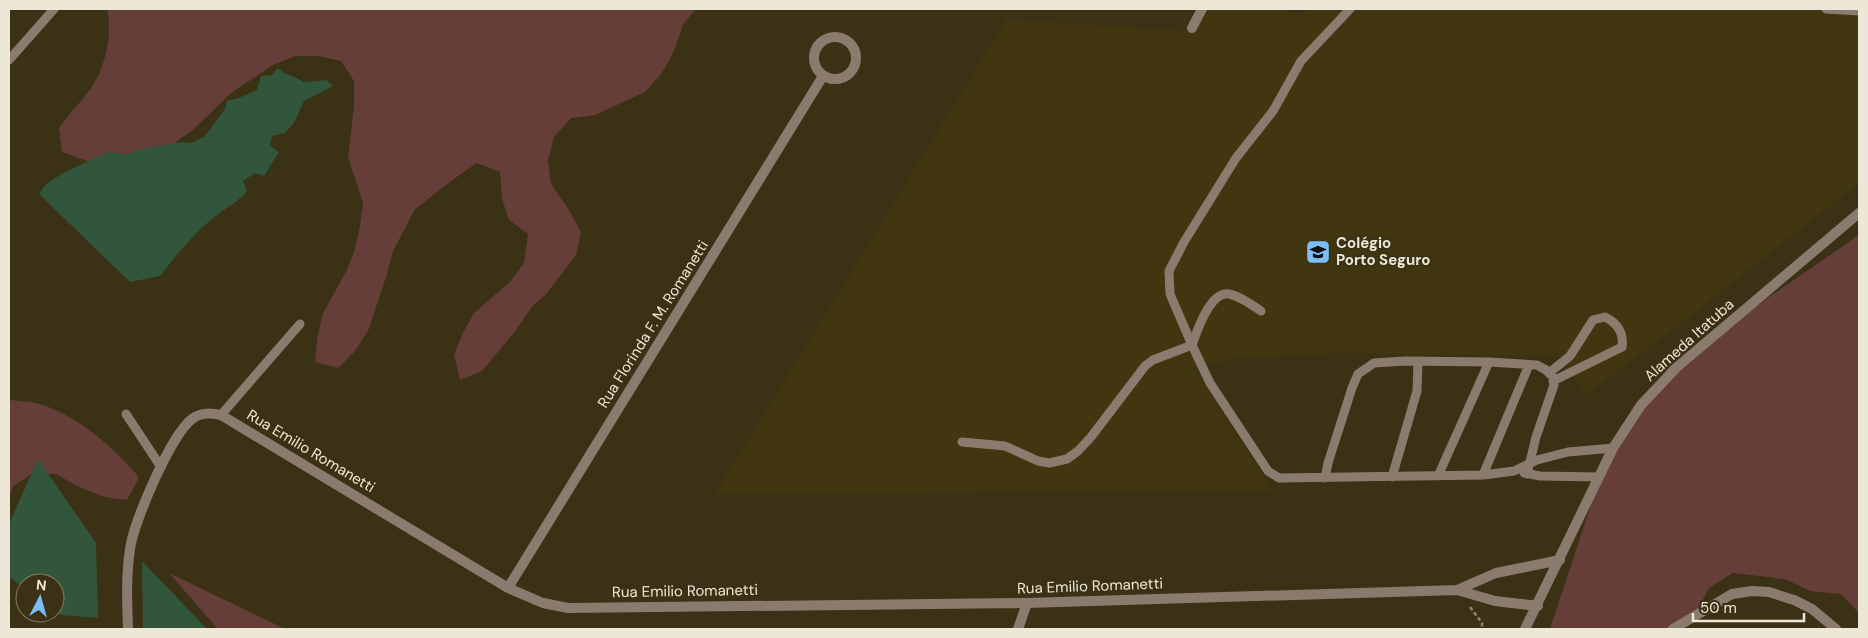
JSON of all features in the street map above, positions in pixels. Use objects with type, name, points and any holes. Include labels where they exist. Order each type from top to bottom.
[{"type":"street","points":[[1192,28],[1202,9]]},
{"type":"street","points":[[837,37],[850,43],[857,55],[857,62],[850,74],[837,80],[823,76],[815,65],[814,58],[818,45],[830,38],[837,37]]},
{"type":"street","name":"Rua Florinda F. M. Romanetti","points":[[508,588],[823,76]]},
{"type":"street","name":"Alameda Itatuba","points":[[1525,629],[1538,606],[1613,448],[1641,404],[1677,367],[1859,213]]},
{"type":"street","points":[[128,629],[126,581],[130,548],[136,524],[161,467],[186,424],[194,417],[202,414],[212,413],[221,415]]},
{"type":"street","name":"Rua Emilio Romanetti","points":[[221,415],[508,588],[543,603],[568,608],[1026,603],[1457,590],[1495,601],[1538,606]]},
{"type":"street","name":"Rua Emilio Romanetti","points":[[1457,590],[1496,572],[1560,560]]},
{"type":"street","points":[[1673,629],[1732,594],[1752,591],[1769,592],[1794,600],[1812,609],[1836,629]]},
{"type":"street","points":[[1018,629],[1026,603]]},
{"type":"lane","points":[[10,55],[54,9]]},
{"type":"lane","points":[[1350,9],[1301,60],[1273,111],[1231,167],[1184,242],[1169,271],[1170,294],[1210,383],[1268,471],[1284,479],[1483,475],[1514,471],[1537,460],[1568,452],[1613,448]]},
{"type":"lane","points":[[1826,9],[1859,11]]},
{"type":"lane","points":[[1192,345],[1198,326],[1215,299],[1220,296],[1230,294],[1261,311]]},
{"type":"lane","points":[[1605,316],[1615,322],[1623,339],[1622,347],[1551,377],[1570,356],[1593,320],[1605,316]]},
{"type":"lane","points":[[221,415],[300,324]]},
{"type":"lane","points":[[962,442],[1005,446],[1043,462],[1067,459],[1078,451],[1091,437],[1145,366],[1153,360],[1192,345]]},
{"type":"lane","points":[[1325,478],[1343,413],[1358,374],[1374,363],[1418,362],[1489,362],[1529,365],[1537,366],[1551,377],[1554,385],[1536,437],[1527,474]]},
{"type":"lane","points":[[1392,477],[1417,391],[1418,362]]},
{"type":"lane","points":[[1438,476],[1489,362]]},
{"type":"lane","points":[[1483,475],[1529,365]]},
{"type":"lane","points":[[126,414],[161,467]]},
{"type":"lane","points":[[1514,471],[1540,476],[1599,477]]},
{"type":"path","points":[[1457,590],[1482,623],[1482,629]]},
{"type":"shaded area","points":[[107,9],[695,9],[683,25],[674,51],[662,73],[645,92],[595,115],[571,118],[554,137],[548,160],[551,184],[581,232],[576,255],[547,293],[531,308],[516,330],[482,371],[460,380],[454,355],[463,333],[474,313],[510,282],[524,263],[528,234],[509,220],[502,199],[500,172],[477,163],[415,209],[393,251],[368,331],[354,352],[338,368],[315,362],[317,339],[323,313],[346,272],[355,249],[360,226],[363,203],[348,157],[354,107],[354,81],[341,61],[318,56],[295,56],[273,65],[231,93],[194,129],[169,147],[87,161],[62,152],[59,128],[95,83],[103,63],[108,41],[109,19]]},
{"type":"shaded area","name":"Colégio Porto Seguro","points":[[1210,9],[1284,9],[1301,18],[1306,9],[1859,9],[1859,183],[1684,321],[1586,395],[1560,356],[1337,353],[1231,359],[1193,368],[1272,490],[715,494],[1007,19],[1195,32]]},
{"type":"shaded area","points":[[278,68],[303,82],[326,80],[333,86],[304,101],[294,123],[285,133],[272,136],[270,146],[279,152],[264,176],[255,173],[243,181],[247,191],[240,199],[201,229],[160,276],[130,282],[39,194],[46,184],[63,173],[108,152],[128,154],[146,148],[182,142],[191,143],[205,136],[225,109],[227,101],[257,90],[261,76],[272,75]]},
{"type":"shaded area","points":[[1859,235],[1859,613],[1841,594],[1810,591],[1785,579],[1733,573],[1709,588],[1698,609],[1681,629],[1550,629],[1610,447],[1620,440],[1669,366]]},
{"type":"shaded area","points":[[9,400],[33,402],[51,408],[79,423],[104,442],[138,476],[138,480],[127,500],[104,497],[75,485],[56,474],[32,474],[13,486],[9,498]]},
{"type":"shaded area","points":[[38,459],[96,543],[98,618],[65,615],[65,573],[15,573],[15,581],[9,577],[9,524]]},
{"type":"shaded area","points":[[142,561],[207,629],[143,629]]},
{"type":"shaded area","points":[[169,573],[285,629],[218,629]]},
{"type":"place","name":"Colégio Porto Seguro","points":[[1318,252]]}]
